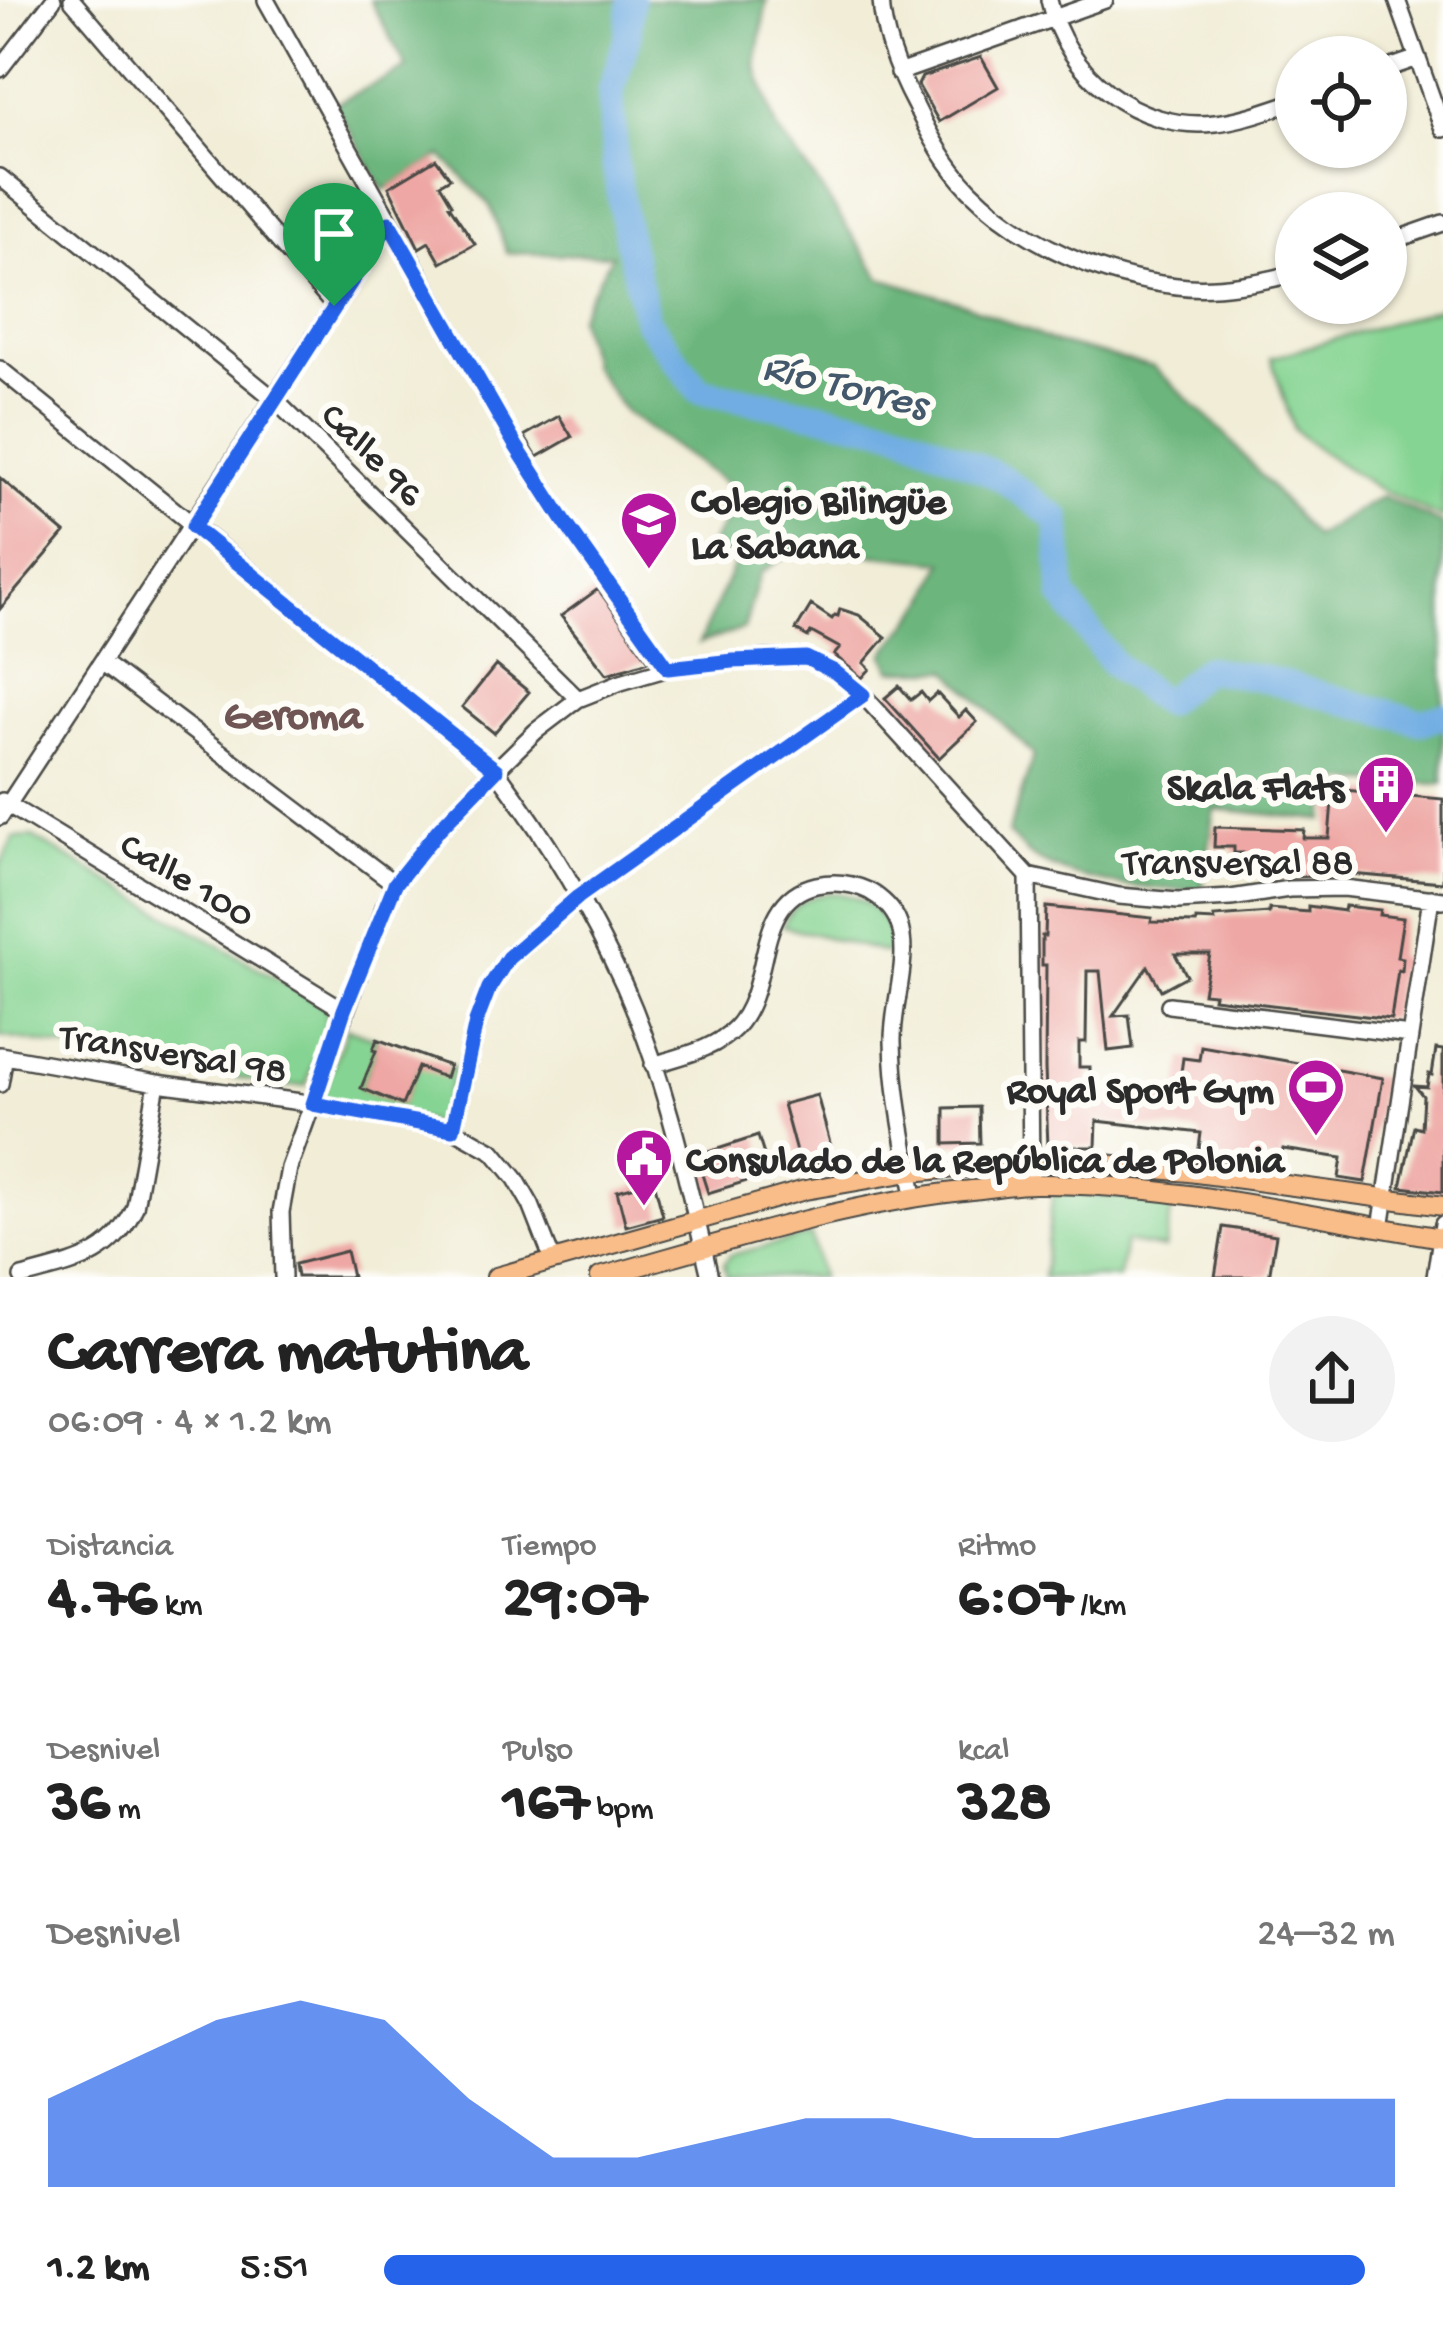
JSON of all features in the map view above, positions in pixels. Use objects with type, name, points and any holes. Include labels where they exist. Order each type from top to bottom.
[{"type":"main road","points":[[496,1277],[806,1190],[910,1172],[1030,1162],[1167,1169],[1443,1206]]},
{"type":"main road","points":[[599,1277],[807,1218],[914,1196],[1031,1184],[1189,1196],[1381,1228],[1442,1233]]},
{"type":"street","points":[[0,69],[53,0]]},
{"type":"street","points":[[72,0],[334,306]]},
{"type":"street","points":[[266,0],[528,465],[668,668]]},
{"type":"street","points":[[881,0],[898,73],[938,151],[970,190],[1010,223],[1061,254],[1113,273],[1179,287],[1253,284],[1275,278]]},
{"type":"street","points":[[1049,0],[1053,19],[1074,58],[1102,88],[1132,108],[1170,120],[1211,124],[1275,108]]},
{"type":"street","points":[[898,73],[1105,0]]},
{"type":"street","points":[[1397,0],[1443,129]]},
{"type":"street","points":[[1407,62],[1418,58]]},
{"type":"street","name":"Calle 96","points":[[0,177],[274,399],[578,699]]},
{"type":"street","points":[[3,807],[193,527],[389,223]]},
{"type":"street","points":[[1407,236],[1443,223]]},
{"type":"street","points":[[0,369],[496,770],[530,815],[624,986],[653,1065],[710,1277]]},
{"type":"street","points":[[283,1277],[281,1212],[289,1168],[344,1010],[395,884],[439,829],[536,731],[578,699],[668,668],[806,658],[835,672],[863,695],[1028,876],[1031,1184]]},
{"type":"street","points":[[103,663],[395,884]]},
{"type":"street","points":[[453,1129],[476,1022],[508,958],[578,897],[863,695]]},
{"type":"street","name":"Calle 100","points":[[3,807],[344,1010]]},
{"type":"street","name":"Transversal 88","points":[[1028,876],[1119,896],[1178,901],[1344,888],[1437,899]]},
{"type":"street","points":[[653,1065],[711,1046],[738,1025],[752,1006],[775,915],[788,898],[808,886],[831,882],[872,892],[888,905],[902,941],[893,1041],[898,1109],[914,1196]]},
{"type":"street","points":[[1381,1228],[1410,1035],[1437,899]]},
{"type":"street","points":[[1169,1005],[1410,1035]]},
{"type":"street","points":[[0,1084],[2,1056]]},
{"type":"street","name":"Transversal 98","points":[[2,1056],[453,1129],[494,1152],[516,1179],[553,1261]]},
{"type":"street","points":[[22,1277],[90,1258],[128,1222],[135,1207],[157,1083]]},
{"type":"street","points":[[1435,1277],[1442,1233]]},
{"type":"green space","points":[[370,0],[767,0],[756,65],[777,129],[881,278],[965,304],[1056,343],[1154,367],[1225,434],[1314,537],[1382,496],[1443,525],[1443,784],[1331,781],[1324,820],[1215,809],[1202,890],[1096,881],[1036,859],[1008,834],[1034,755],[948,670],[892,670],[884,654],[926,602],[944,562],[799,547],[760,573],[744,629],[699,643],[735,562],[710,545],[743,495],[626,413],[592,366],[578,317],[612,255],[507,253],[490,205],[442,156],[384,190],[334,104],[407,68]]},
{"type":"green space","points":[[1443,307],[1443,519],[1377,488],[1294,430],[1271,358],[1386,324],[1407,324],[1407,318]]},
{"type":"green space","points":[[33,837],[327,1008],[326,1026],[306,1085],[287,1086],[0,1036],[0,865],[14,838]]},
{"type":"green space","points":[[831,893],[856,898],[875,910],[887,929],[890,954],[783,926],[801,902]]},
{"type":"green space","points":[[347,1028],[377,1039],[361,1088],[401,1105],[418,1067],[455,1068],[440,1124],[320,1100]]},
{"type":"green space","points":[[1053,1193],[1173,1201],[1165,1249],[1125,1242],[1119,1277],[1043,1277]]},
{"type":"green space","points":[[811,1235],[821,1277],[727,1277],[724,1264],[730,1255]]},
{"type":"building","points":[[981,57],[998,87],[939,122],[918,85],[922,77]]},
{"type":"building","points":[[436,159],[450,178],[440,184],[449,205],[475,244],[441,263],[429,242],[419,248],[389,187]]},
{"type":"building","points":[[559,416],[572,437],[537,457],[524,436]]},
{"type":"building","points":[[0,478],[65,533],[0,609]]},
{"type":"building","points":[[598,589],[649,661],[607,674],[561,616]]},
{"type":"building","points":[[811,605],[832,619],[840,609],[859,615],[886,637],[864,663],[870,669],[862,678],[834,655],[840,648],[811,632],[808,637],[796,630]]},
{"type":"building","points":[[496,665],[529,692],[494,733],[462,707]]},
{"type":"building","points":[[899,686],[911,700],[921,692],[928,701],[937,693],[959,717],[966,710],[977,722],[939,758],[885,698]]},
{"type":"building","name":"Skala Flats","points":[[1333,789],[1443,799],[1443,882],[1316,871],[1316,876],[1266,878],[1266,858],[1234,853],[1234,847],[1214,847],[1215,827],[1304,830],[1303,838],[1329,838]]},
{"type":"building","points":[[1308,906],[1380,910],[1379,915],[1403,918],[1397,957],[1403,958],[1402,971],[1398,970],[1391,1019],[1213,998],[1214,994],[1203,993],[1210,954],[1175,954],[1187,976],[1161,990],[1148,966],[1113,1016],[1129,1015],[1133,1048],[1108,1051],[1100,971],[1087,971],[1086,1042],[1079,1042],[1079,1067],[1090,1067],[1090,1093],[1177,1101],[1183,1058],[1199,1060],[1201,1046],[1383,1078],[1365,1182],[1339,1178],[1342,1158],[1283,1149],[1280,1163],[1265,1160],[1250,1167],[1208,1157],[1209,1149],[1199,1148],[1201,1133],[1097,1121],[1096,1147],[1048,1147],[1046,965],[1042,965],[1046,907],[1152,918],[1151,922],[1196,923],[1269,913],[1269,909],[1308,912]]},
{"type":"building","points":[[377,1039],[449,1066],[445,1078],[418,1067],[402,1105],[361,1088]]},
{"type":"building","points":[[1436,1049],[1443,1050],[1443,1192],[1401,1187],[1414,1126],[1421,1128],[1423,1096],[1415,1086],[1427,1087]]},
{"type":"building","points":[[817,1095],[834,1158],[800,1167],[783,1104]]},
{"type":"building","points":[[979,1107],[980,1143],[945,1144],[945,1108]]},
{"type":"building","points":[[758,1136],[770,1174],[708,1193],[696,1156]]},
{"type":"building","points":[[654,1181],[663,1216],[626,1226],[617,1191]]},
{"type":"building","points":[[1223,1227],[1276,1235],[1269,1277],[1215,1277]]},
{"type":"building","points":[[346,1251],[352,1277],[297,1277],[295,1264]]},
{"type":"waterway","name":"Río Torres","points":[[631,0],[628,35],[611,92],[615,164],[627,237],[647,321],[699,390],[898,430],[1002,478],[1058,519],[1063,596],[1113,664],[1164,703],[1205,669],[1261,678],[1421,722],[1443,716]]},
{"type":"place","name":"Colegio Bilingüe La Sabana","points":[[649,571]]},
{"type":"place","name":"Skala Flats","points":[[1386,835]]},
{"type":"place","name":"Royal Sport Gym","points":[[1316,1138]]},
{"type":"place","name":"Consulado de la República de Polonia","points":[[644,1208]]},
{"type":"district","name":"Geroma","points":[[293,712]]},
{"type":"route","points":[[389,223],[516,446],[668,668],[806,658],[835,672],[863,695],[578,897],[508,958],[476,1022],[453,1129],[313,1104],[344,1010],[395,884],[496,770],[193,527],[334,306],[389,223]]}]
